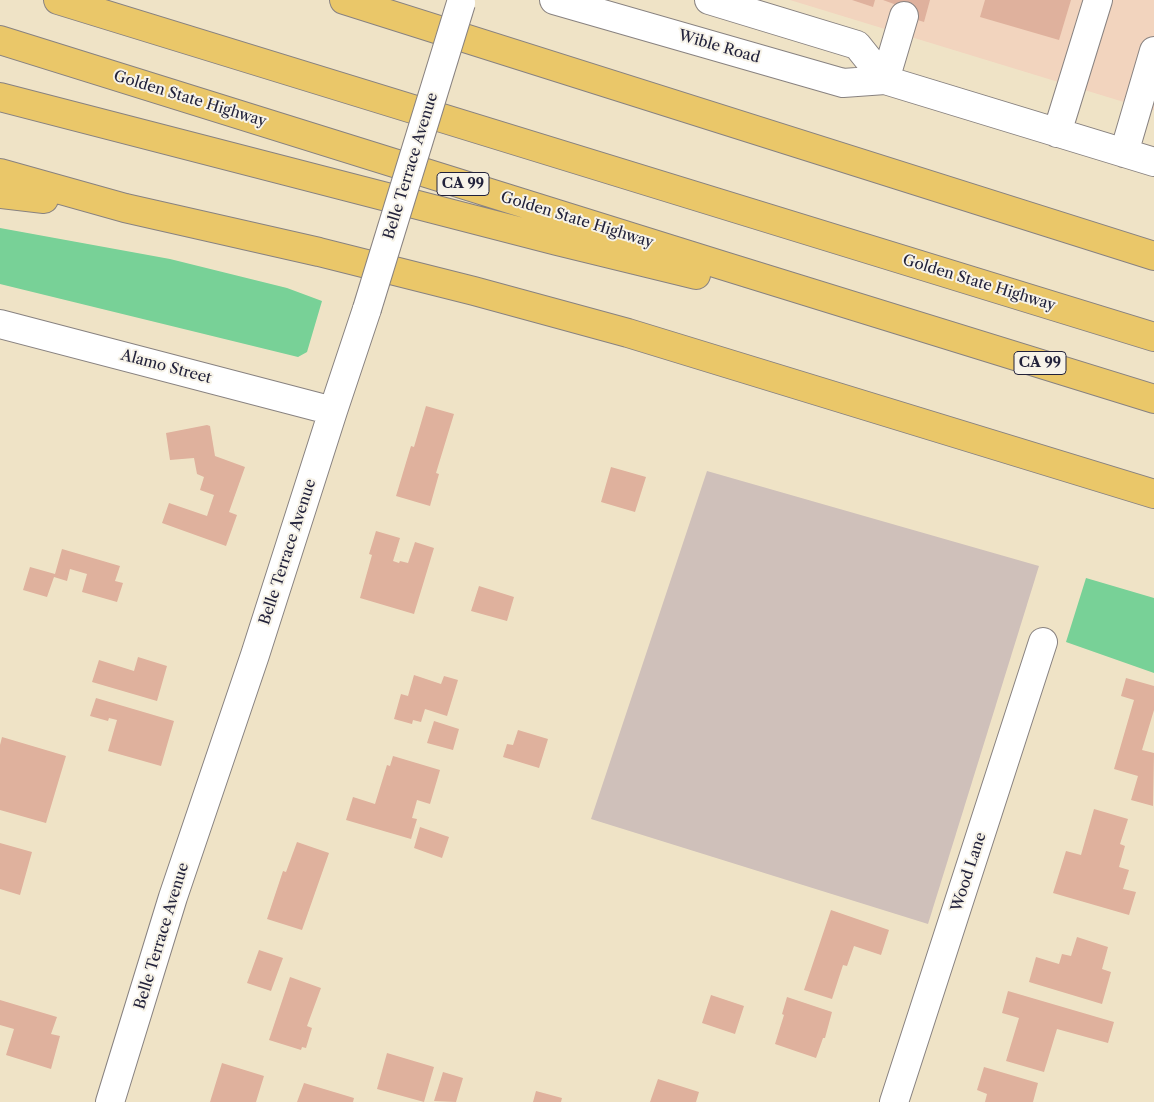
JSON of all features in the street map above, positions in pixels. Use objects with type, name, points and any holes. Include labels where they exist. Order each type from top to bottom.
[{"type":"highway","name":"Golden State Highway","points":[[58,0],[1154,337]]},
{"type":"highway","points":[[344,0],[1154,256]]},
{"type":"highway","name":"Golden State Highway","points":[[0,40],[1154,398]]},
{"type":"highway","points":[[0,97],[557,241],[732,284],[927,328]]},
{"type":"highway","points":[[0,173],[125,208],[329,254],[628,333],[1154,494]]},
{"type":"highway","points":[[0,194],[125,208]]},
{"type":"street","name":"Wible Road","points":[[554,0],[843,83],[885,80],[1154,162]]},
{"type":"street","points":[[709,0],[739,4],[857,46],[885,80]]},
{"type":"street","points":[[1057,133],[1098,0]]},
{"type":"street","name":"Belle Terrace Avenue","points":[[110,1102],[173,897],[255,656],[367,309],[461,2]]},
{"type":"street","points":[[885,80],[904,16]]},
{"type":"street","points":[[1124,153],[1154,51]]},
{"type":"street","name":"Alamo Street","points":[[0,324],[333,411]]},
{"type":"street","name":"Wood Lane","points":[[894,1102],[1043,642]]},
{"type":"shaded area","points":[[790,0],[1154,0],[1154,110],[1150,110]]},
{"type":"shaded area","points":[[707,471],[1039,566],[928,924],[591,819]]},
{"type":"green space","points":[[0,228],[170,259],[287,288],[322,301],[307,352],[298,357],[0,284]]},
{"type":"green space","points":[[1086,578],[1154,598],[1154,673],[1066,642]]},
{"type":"building","points":[[852,0],[875,0],[873,7]]},
{"type":"building","points":[[883,0],[930,0],[924,22],[902,15],[904,11],[893,9],[894,4]]},
{"type":"building","points":[[985,0],[1071,0],[1059,40],[980,17]]},
{"type":"building","points":[[426,406],[454,414],[436,473],[439,474],[430,506],[396,496],[411,446],[414,447]]},
{"type":"building","points":[[210,426],[215,456],[245,467],[229,512],[237,515],[226,546],[162,523],[169,503],[207,516],[214,495],[200,490],[204,477],[197,474],[194,458],[170,460],[166,433]]},
{"type":"building","points":[[611,467],[646,477],[635,512],[601,502]]},
{"type":"building","points":[[376,531],[400,538],[393,561],[399,563],[400,561],[408,563],[415,542],[434,548],[414,614],[360,598],[372,555],[369,554]]},
{"type":"building","points":[[62,549],[120,566],[115,581],[123,583],[117,602],[82,592],[87,574],[70,569],[67,581],[54,577],[47,597],[23,590],[30,567],[55,574]]},
{"type":"building","points":[[479,586],[514,597],[507,621],[471,611]]},
{"type":"building","points":[[138,657],[167,666],[157,701],[92,682],[99,660],[134,671]]},
{"type":"building","points":[[414,675],[441,684],[444,676],[458,680],[447,716],[425,709],[421,722],[413,720],[412,724],[394,719],[401,694],[408,696]]},
{"type":"building","points":[[1126,678],[1154,686],[1154,710],[1142,750],[1154,753],[1153,806],[1131,800],[1138,776],[1114,769],[1134,700],[1121,696]]},
{"type":"building","points":[[96,698],[174,721],[161,766],[108,751],[117,720],[109,718],[108,721],[90,716]]},
{"type":"building","points":[[434,721],[459,729],[453,750],[427,743]]},
{"type":"building","points":[[518,730],[548,739],[539,768],[503,757],[507,744],[513,745]]},
{"type":"building","points":[[2,737],[66,756],[46,823],[0,810],[0,745]]},
{"type":"building","points":[[393,756],[440,770],[430,804],[417,800],[412,818],[417,819],[411,839],[346,820],[353,797],[375,804],[387,765],[390,766]]},
{"type":"building","points":[[1094,809],[1128,819],[1120,844],[1125,846],[1119,867],[1129,870],[1123,889],[1136,892],[1129,915],[1053,893],[1066,851],[1081,855]]},
{"type":"building","points":[[420,827],[449,837],[442,858],[414,848]]},
{"type":"building","points":[[297,842],[329,853],[302,930],[267,919],[283,871],[286,872]]},
{"type":"building","points":[[0,843],[32,852],[20,895],[0,889]]},
{"type":"building","points":[[831,910],[889,930],[881,955],[854,946],[847,966],[843,965],[832,999],[804,990]]},
{"type":"building","points":[[1077,937],[1108,947],[1102,969],[1111,972],[1102,1004],[1029,982],[1036,957],[1059,964],[1062,954],[1071,956]]},
{"type":"building","points":[[259,950],[283,958],[271,991],[247,983]]},
{"type":"building","points":[[290,977],[321,988],[307,1026],[312,1028],[306,1048],[302,1047],[301,1050],[269,1040]]},
{"type":"building","points":[[1008,991],[1114,1022],[1108,1043],[1057,1029],[1044,1072],[1006,1061],[1019,1018],[1002,1013]]},
{"type":"building","points":[[711,995],[744,1006],[735,1034],[702,1023]]},
{"type":"building","points":[[787,997],[832,1012],[825,1038],[823,1038],[816,1058],[775,1044],[784,1015],[782,1014]]},
{"type":"building","points":[[0,1000],[57,1017],[51,1034],[60,1036],[51,1069],[6,1055],[14,1029],[0,1025]]},
{"type":"building","points":[[387,1053],[434,1067],[424,1102],[377,1089]]},
{"type":"building","points":[[222,1063],[264,1076],[256,1102],[210,1102]]},
{"type":"building","points":[[984,1067],[1038,1083],[1033,1102],[985,1102],[987,1094],[977,1090]]},
{"type":"building","points":[[443,1072],[463,1078],[456,1102],[434,1101]]},
{"type":"building","points":[[658,1079],[699,1092],[696,1102],[650,1102]]},
{"type":"building","points":[[304,1083],[354,1098],[353,1102],[297,1102]]},
{"type":"building","points":[[536,1091],[562,1098],[561,1102],[533,1102]]}]
